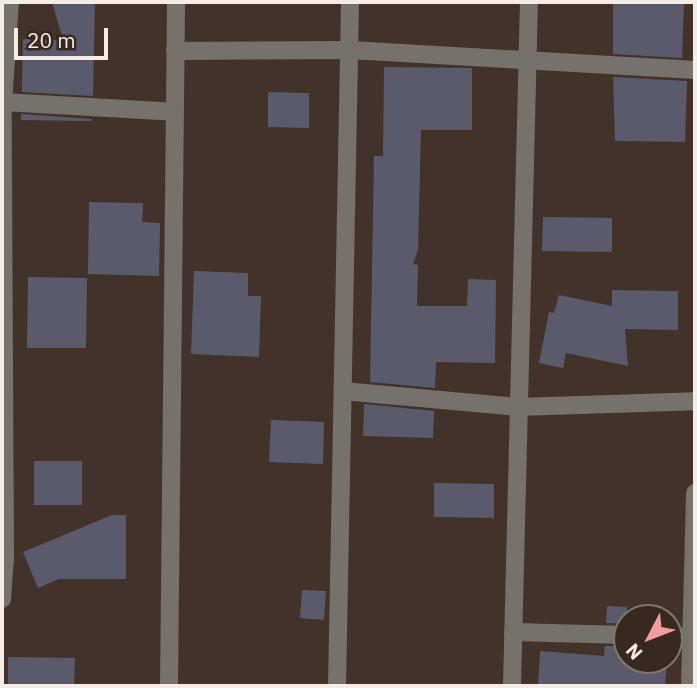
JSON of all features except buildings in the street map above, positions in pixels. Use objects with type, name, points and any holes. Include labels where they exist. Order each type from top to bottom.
[{"type":"street","points":[[2,599],[5,559],[3,102],[10,2]]},
{"type":"street","points":[[169,686],[176,2]]},
{"type":"street","points":[[337,686],[350,2]]},
{"type":"street","points":[[512,686],[529,2]]},
{"type":"street","points":[[175,51],[349,50],[527,63],[695,70]]},
{"type":"street","points":[[3,102],[174,112]]},
{"type":"street","points":[[343,391],[519,407],[695,401]]},
{"type":"street","points":[[690,686],[695,493]]},
{"type":"street","points":[[513,632],[613,635]]},
{"type":"street","points":[[683,637],[691,637]]}]
